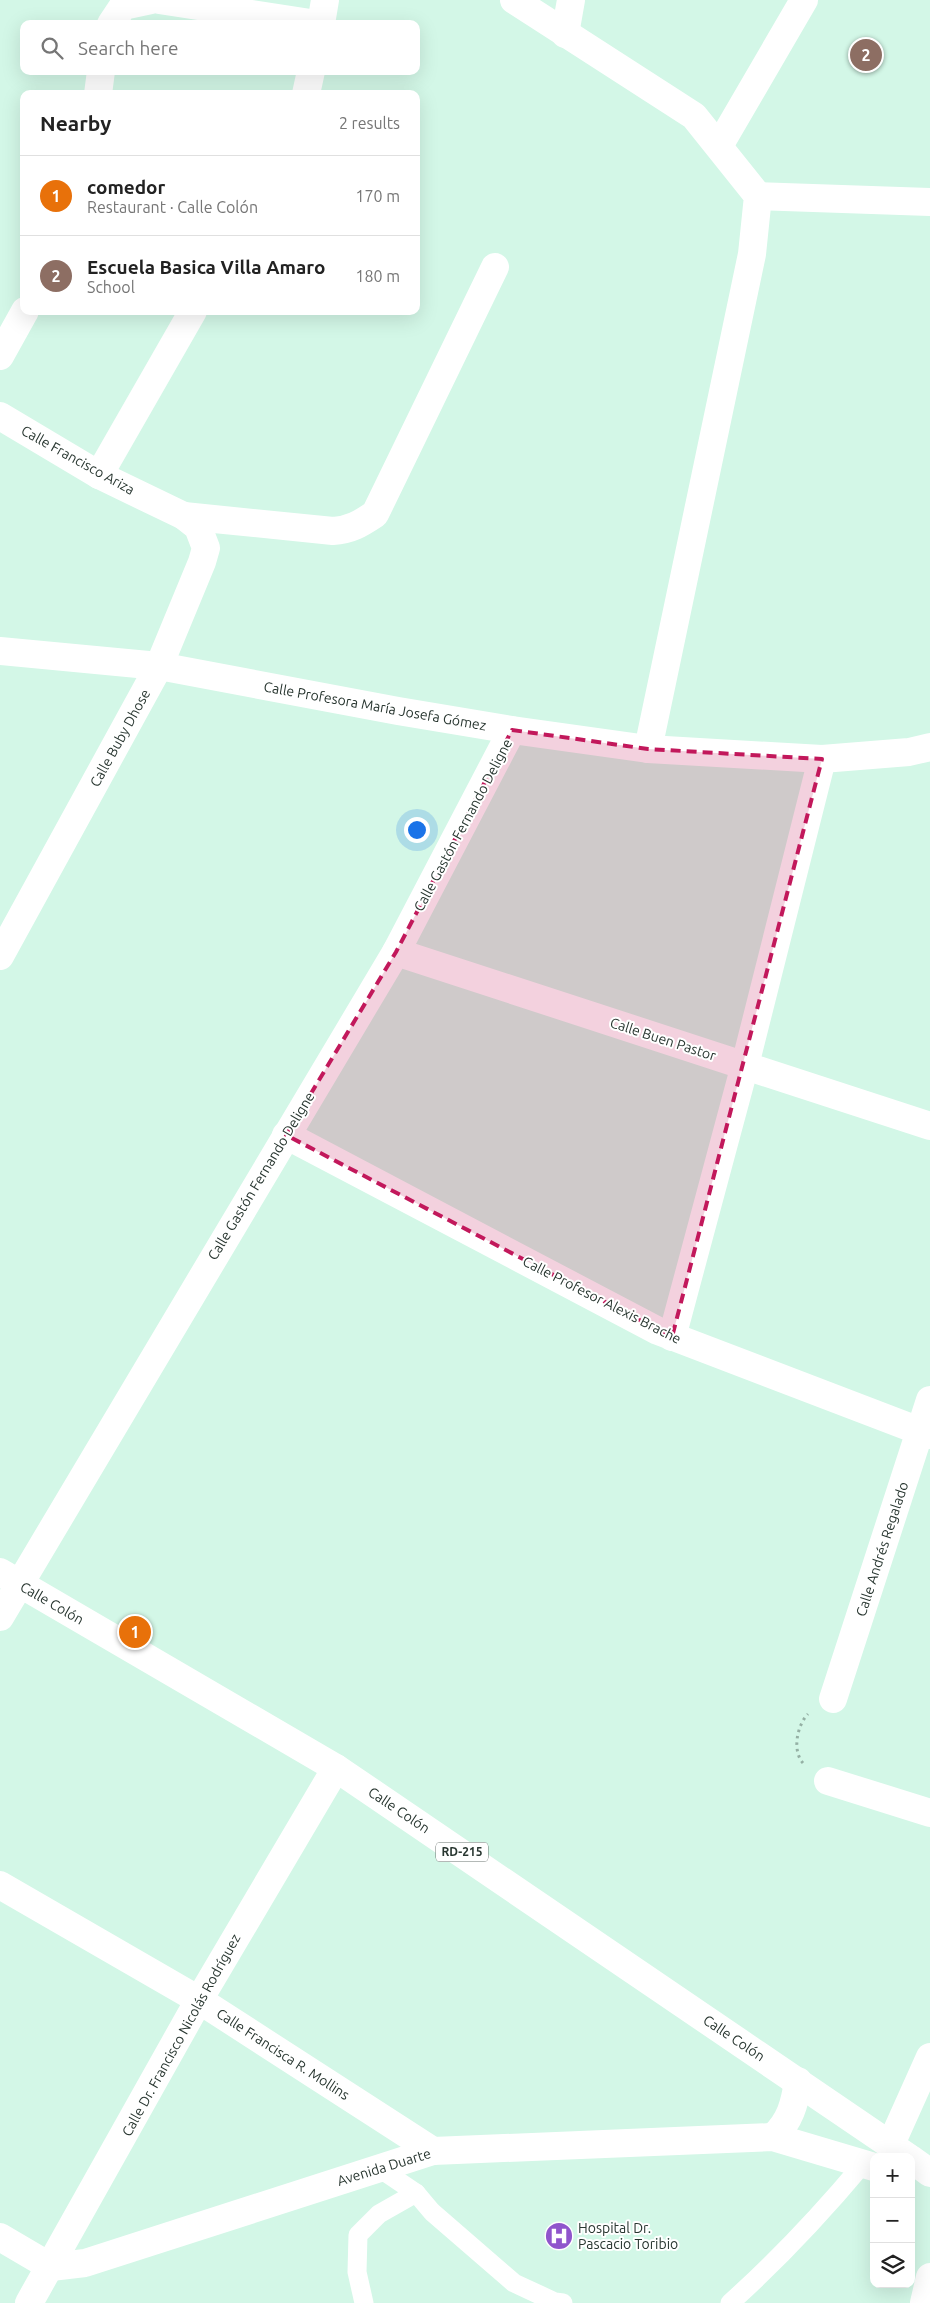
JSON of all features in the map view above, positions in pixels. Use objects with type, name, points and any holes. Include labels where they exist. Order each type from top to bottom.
[{"type":"street","points":[[113,20],[123,6],[151,0]]},
{"type":"street","points":[[159,0],[292,20]]},
{"type":"street","points":[[320,20],[324,0]]},
{"type":"street","points":[[514,0],[564,34],[690,112],[758,196],[752,254],[648,749]]},
{"type":"street","points":[[564,34],[571,0]]},
{"type":"street","points":[[718,146],[804,0]]},
{"type":"street","points":[[99,90],[100,75]]},
{"type":"street","points":[[307,90],[310,75]]},
{"type":"street","points":[[758,196],[930,202]]},
{"type":"street","points":[[184,516],[332,531],[347,530],[358,526],[375,514],[496,267]]},
{"type":"street","points":[[0,356],[23,315]]},
{"type":"street","points":[[100,475],[191,315]]},
{"type":"street","name":"Calle Francisco Ariza","points":[[0,416],[100,475],[184,516]]},
{"type":"street","name":"Calle Buby Dhose","points":[[0,956],[160,666],[206,548],[198,527],[184,516]]},
{"type":"street","name":"Calle Profesora María Josefa Gómez","points":[[0,651],[160,666],[398,711],[512,730],[648,749],[822,760],[909,752],[930,747]]},
{"type":"street","name":"Calle Gastón Fernando Deligne","points":[[0,1617],[9,1578],[286,1134],[396,952],[512,730]]},
{"type":"street","points":[[672,1337],[745,1066],[822,760]]},
{"type":"street","name":"Calle Buen Pastor","points":[[396,952],[930,1126]]},
{"type":"street","name":"Calle Profesor Alexis Brache","points":[[286,1134],[672,1337],[925,1433]]},
{"type":"street","name":"Calle Andrés Regalado","points":[[833,1699],[925,1433],[930,1400]]},
{"type":"street","name":"Calle Colón","points":[[9,1578],[336,1768],[903,2153]]},
{"type":"street","name":"Calle Dr. Francisco Nicolás Rodríguez","points":[[29,2303],[52,2266],[199,2000],[336,1768]]},
{"type":"street","points":[[828,1781],[930,1813]]},
{"type":"street","name":"Calle Francisca R. Mollins","points":[[0,1885],[199,2000],[434,2151]]},
{"type":"street","points":[[903,2153],[930,2057]]},
{"type":"street","points":[[773,2137],[782,2129],[790,2115],[795,2102],[798,2081]]},
{"type":"street","name":"Avenida Duarte","points":[[52,2266],[85,2263],[434,2151],[773,2137],[868,2165]]},
{"type":"street","name":"Calle Colón","points":[[915,2162],[930,2173]]},
{"type":"street","points":[[915,2178],[930,2183]]},
{"type":"street","points":[[0,2237],[52,2266],[52,2303]]},
{"type":"street","points":[[924,2303],[930,2278]]},
{"type":"lane","points":[[730,2303],[760,2276],[868,2165]]},
{"type":"lane","points":[[379,2168],[416,2193],[432,2212],[514,2283],[554,2302],[563,2303]]},
{"type":"lane","points":[[364,2303],[357,2272],[358,2235],[379,2214],[416,2193]]},
{"type":"path","points":[[828,1781],[817,1775],[799,1758],[797,1746],[802,1720],[816,1707],[833,1699]]},
{"type":"highlighted area","points":[[512,730],[648,749],[822,759],[672,1337],[286,1135],[396,952]]},
{"type":"place","name":"Escuela Basica Villa Amaro","points":[[866,55]]},
{"type":"place","name":"comedor","points":[[135,1632]]},
{"type":"place","name":"Hospital Dr. Pascacio Toribio","points":[[559,2236]]}]
